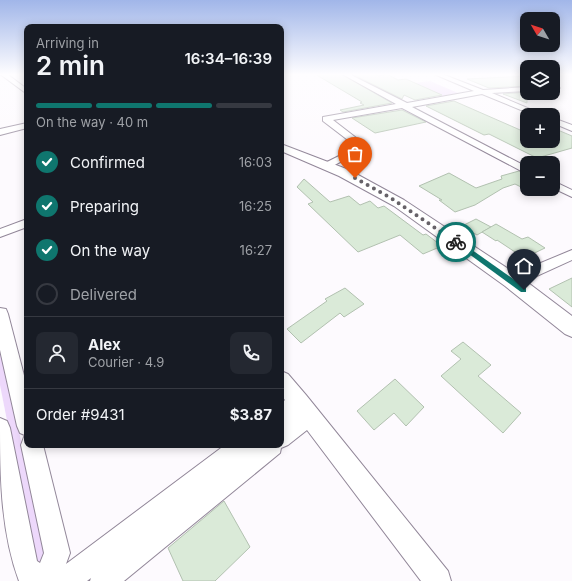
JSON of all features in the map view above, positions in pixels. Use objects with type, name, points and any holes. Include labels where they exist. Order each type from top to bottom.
[{"type":"main road","points":[[284,149],[344,173],[388,196],[512,281],[572,328]]},
{"type":"street","points":[[396,101],[520,166]]},
{"type":"street","points":[[326,166],[363,147],[326,120],[432,101]]},
{"type":"street","points":[[505,101],[522,108]]},
{"type":"street","points":[[560,123],[572,128]]},
{"type":"street","points":[[0,132],[24,127]]},
{"type":"street","points":[[560,188],[572,194]]},
{"type":"street","points":[[0,233],[24,224]]},
{"type":"street","points":[[512,281],[572,254]]},
{"type":"street","points":[[0,314],[24,414]]},
{"type":"street","points":[[284,384],[438,581]]},
{"type":"street","points":[[284,415],[304,409]]},
{"type":"street","points":[[284,434],[304,409]]},
{"type":"street","points":[[0,428],[24,562],[29,574],[53,580],[239,448]]},
{"type":"street","points":[[33,448],[56,553],[53,580]]},
{"type":"street","points":[[103,581],[268,448]]},
{"type":"shaded area","points":[[0,344],[46,555],[43,561],[39,564],[35,562],[0,385]]},
{"type":"building","points":[[361,101],[389,101],[392,103],[343,112],[340,110],[364,105],[360,103],[362,102]]},
{"type":"building","points":[[454,101],[520,130],[520,148],[560,148],[560,131],[572,136],[572,148],[544,156],[533,156],[489,134],[484,135],[426,106]]},
{"type":"building","points":[[402,110],[426,122],[375,133],[352,118]]},
{"type":"building","points":[[520,172],[520,186],[515,184],[503,188],[475,205],[455,212],[439,200],[442,200],[419,186],[449,173],[476,188],[502,179],[501,176]]},
{"type":"building","points":[[304,179],[330,202],[349,196],[360,205],[370,201],[378,208],[384,206],[423,235],[426,234],[442,246],[423,254],[400,235],[358,252],[308,204],[313,202],[297,187]]},
{"type":"building","points":[[476,219],[491,227],[477,235],[462,226]]},
{"type":"building","points":[[496,224],[522,239],[528,237],[545,248],[524,258],[482,232]]},
{"type":"building","points":[[572,278],[572,307],[549,289]]},
{"type":"building","points":[[345,288],[364,304],[344,317],[340,313],[301,343],[287,329],[327,301],[325,299]]},
{"type":"building","points":[[463,342],[491,365],[478,376],[521,413],[503,433],[441,376],[461,359],[451,351]]},
{"type":"building","points":[[395,379],[424,407],[406,426],[394,413],[374,430],[357,411]]},
{"type":"building","points":[[224,501],[250,547],[215,581],[183,581],[168,548]]},
{"type":"way so far","points":[[355,178],[391,198],[456,242]]},
{"type":"route","points":[[456,242],[524,290]]}]
